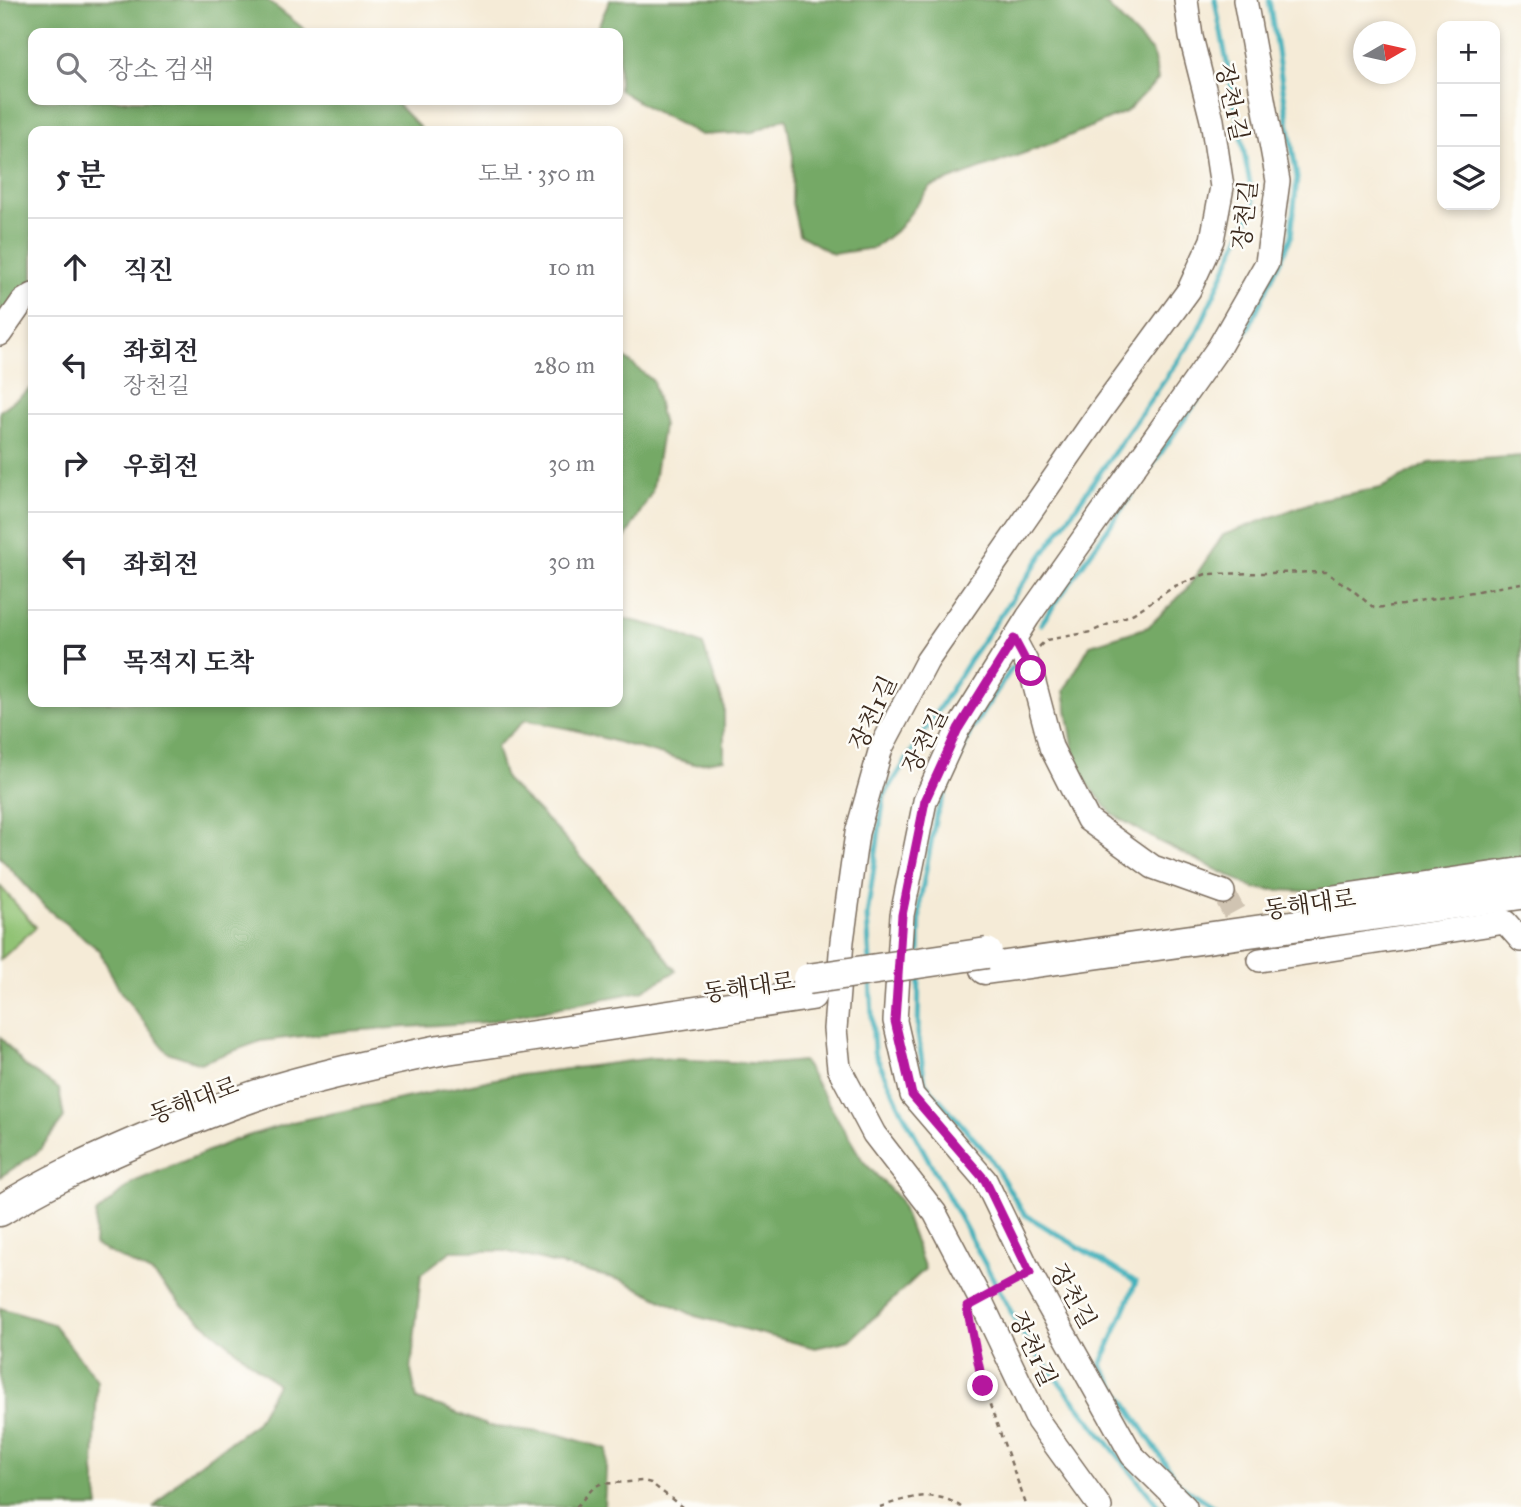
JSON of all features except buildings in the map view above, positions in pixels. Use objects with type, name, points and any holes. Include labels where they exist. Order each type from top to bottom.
[{"type":"main road","name":"동해대로","points":[[986,961],[1521,873]]},
{"type":"main road","name":"동해대로","points":[[986,961],[1521,894]]},
{"type":"main road","points":[[810,987],[986,961]]},
{"type":"main road","name":"동해대로","points":[[0,1187],[48,1161],[124,1126],[229,1086],[275,1072],[391,1046],[516,1024],[810,987]]},
{"type":"main road","name":"동해대로","points":[[0,1211],[47,1182],[116,1150],[187,1121],[299,1083],[440,1050],[810,987]]},
{"type":"street","name":"장천1길","points":[[1100,1507],[1038,1421],[979,1297],[935,1213],[874,1133],[839,1068],[835,1030],[842,941],[857,832],[881,748],[928,661],[1104,406],[1189,290],[1212,240],[1222,187],[1212,120],[1191,37],[1186,0]]},
{"type":"street","name":"장천길","points":[[1185,1507],[1132,1455],[1030,1273],[985,1180],[912,1095],[895,1021],[902,915],[925,801],[958,729],[1014,639],[1219,347],[1267,263],[1278,181],[1245,0]]},
{"type":"street","points":[[0,334],[23,301],[28,298]]},
{"type":"street","points":[[1014,639],[1031,671],[1051,747],[1088,820],[1153,867],[1223,892]]},
{"type":"street","points":[[1260,960],[1504,922],[1521,940]]},
{"type":"path","points":[[1026,662],[1046,640],[1091,632],[1134,613],[1175,586],[1206,574],[1325,572],[1374,608],[1521,583]]},
{"type":"path","points":[[967,1307],[1030,1273]]},
{"type":"path","points":[[969,1318],[983,1386],[1027,1507]]},
{"type":"path","points":[[576,1507],[600,1484],[643,1481],[651,1483],[682,1507]]},
{"type":"path","points":[[880,1507],[926,1495],[945,1498],[961,1507]]},
{"type":"green space","points":[[0,0],[267,0],[303,28],[28,28],[28,105],[398,105],[418,126],[28,126],[28,292],[0,319]]},
{"type":"green space","points":[[610,0],[1102,0],[1153,53],[1158,80],[1126,112],[1055,142],[930,187],[899,228],[874,248],[833,254],[799,234],[792,203],[793,156],[786,118],[753,132],[701,135],[623,92],[623,28],[597,28]]},
{"type":"green space","points":[[623,356],[653,381],[663,426],[652,492],[625,538]]},
{"type":"green space","points":[[28,391],[28,707],[623,707],[623,618],[667,629],[703,645],[724,706],[724,759],[694,764],[575,730],[525,720],[496,747],[505,779],[557,830],[642,926],[676,971],[642,991],[486,1022],[346,1031],[261,1041],[200,1063],[167,1052],[120,991],[99,950],[46,908],[0,857],[0,411]]},
{"type":"green space","points":[[1521,456],[1521,860],[1321,892],[1256,889],[1160,842],[1112,814],[1077,770],[1064,691],[1090,645],[1148,627],[1186,590],[1223,535],[1321,499],[1381,488],[1429,463]]},
{"type":"green space","points":[[0,886],[36,927],[0,960]]},
{"type":"green space","points":[[0,1037],[25,1066],[59,1089],[64,1118],[38,1152],[0,1177]]},
{"type":"green space","points":[[653,1058],[770,1064],[803,1061],[863,1161],[899,1199],[925,1269],[850,1340],[815,1348],[695,1316],[624,1281],[505,1251],[451,1251],[421,1274],[411,1371],[417,1400],[443,1407],[488,1426],[557,1434],[607,1449],[604,1507],[154,1507],[184,1475],[256,1423],[277,1384],[183,1306],[153,1274],[94,1245],[96,1214],[133,1182],[235,1140],[292,1122],[505,1077]]},
{"type":"green space","points":[[0,1308],[53,1324],[97,1380],[94,1470],[99,1507],[0,1507]]},
{"type":"waterway","points":[[870,962],[867,916],[884,796],[972,656],[1196,335],[1254,205],[1215,0]]},
{"type":"waterway","points":[[1041,624],[1249,327],[1291,237],[1297,178],[1269,0]]},
{"type":"waterway","points":[[919,952],[920,901],[936,816],[970,732],[1012,668]]},
{"type":"waterway","points":[[919,973],[918,1034],[925,1083],[989,1156],[1024,1214],[1136,1282],[1101,1365],[1179,1484],[1214,1507]]},
{"type":"waterway","points":[[870,979],[874,1052],[902,1111],[1028,1343],[1159,1507]]},
{"type":"tunnel","points":[[1223,892],[1260,960]]},
{"type":"route","points":[[983,1386],[967,1307],[1030,1273],[985,1180],[912,1095],[895,1021],[902,915],[925,801],[958,729],[1014,639],[1031,671]]}]
